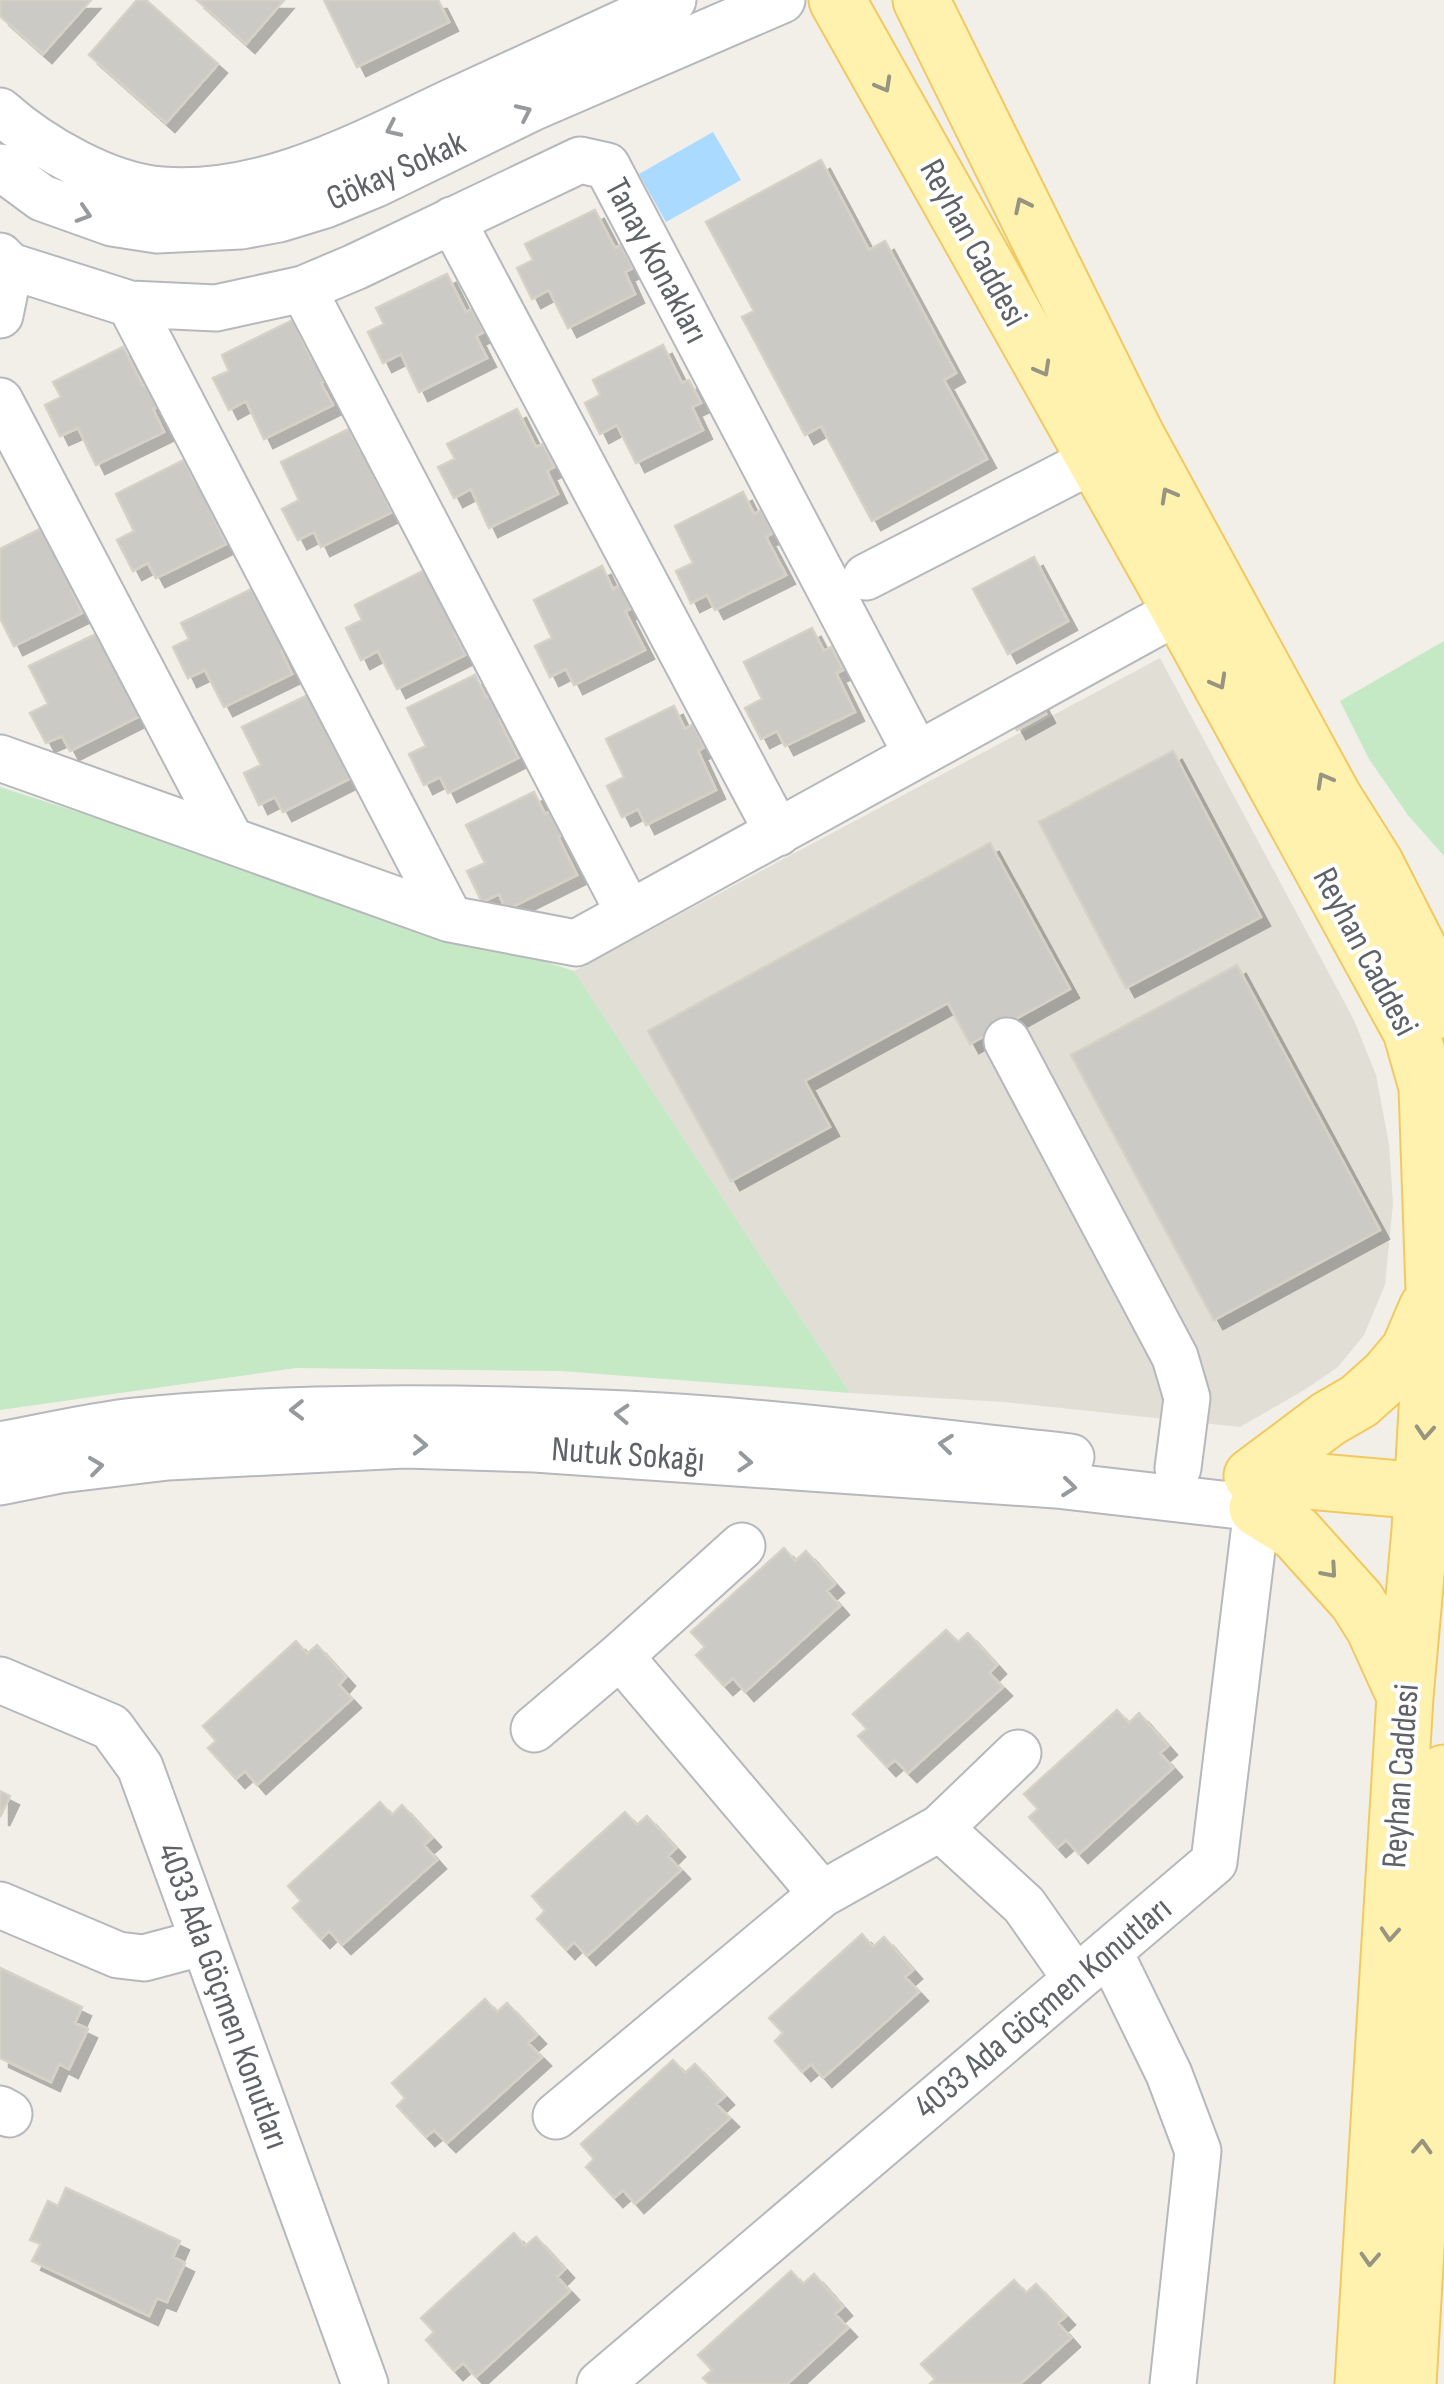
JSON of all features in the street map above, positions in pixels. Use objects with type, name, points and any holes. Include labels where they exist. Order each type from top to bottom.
[{"type":"main road","name":"Reyhan Caddesi","points":[[837,0],[1375,863],[1426,962],[1438,1040],[1428,1087],[1434,1291],[1433,1512],[1406,1697],[1363,2384]]},
{"type":"main road","name":"Reyhan Caddesi","points":[[921,0],[1115,448],[1180,610],[1412,1032],[1438,1040]]},
{"type":"main road","points":[[1375,863],[1444,914]]},
{"type":"main road","points":[[1254,1492],[1328,1420],[1359,1401],[1387,1376],[1409,1350],[1434,1291]]},
{"type":"main road","points":[[1254,1492],[1433,1512]]},
{"type":"main road","points":[[1254,1492],[1356,1601],[1374,1628],[1406,1697]]},
{"type":"main road","points":[[1421,2365],[1430,2274],[1444,1773]]},
{"type":"street","name":"Gökay Sokak","points":[[0,112],[54,151],[102,176],[159,190],[214,190],[320,162],[672,0]]},
{"type":"street","name":"Gökay Sokak","points":[[0,167],[42,198],[112,223],[157,230],[240,226],[279,219],[325,206],[376,184],[534,107],[699,16],[782,0]]},
{"type":"street","name":"Tanay Konakları","points":[[0,314],[5,261],[130,304],[216,308],[303,289],[580,160],[607,166],[917,755]]},
{"type":"street","points":[[452,220],[778,833]]},
{"type":"street","points":[[303,289],[629,913]]},
{"type":"street","points":[[130,304],[450,918]]},
{"type":"street","points":[[0,400],[230,840]]},
{"type":"street","points":[[866,578],[1115,448]]},
{"type":"street","points":[[0,758],[450,918],[576,943],[1180,610]]},
{"type":"street","points":[[1007,1041],[1175,1357],[1187,1398],[1178,1468]]},
{"type":"street","name":"Nutuk Sokağı","points":[[0,1444],[129,1422],[252,1412],[404,1408],[628,1414],[1178,1468],[1254,1492]]},
{"type":"street","name":"Nutuk Sokağı","points":[[0,1482],[60,1470],[168,1458],[405,1445],[779,1464],[1056,1485],[1254,1492]]},
{"type":"street","name":"4033 Ada Göçmen Konutları","points":[[600,2384],[1214,1862],[1254,1492]]},
{"type":"street","points":[[534,1729],[742,1546]]},
{"type":"street","points":[[620,1656],[822,1894]]},
{"type":"street","name":"4033 Ada Göçmen Konutları","points":[[0,1680],[110,1727],[140,1767],[366,2384]]},
{"type":"street","points":[[556,2116],[822,1894],[940,1828],[1018,1753]]},
{"type":"street","points":[[940,1828],[1093,1965],[1169,2074],[1198,2152],[1172,2384]]},
{"type":"street","points":[[0,1904],[118,1955],[144,1958],[204,1942]]},
{"type":"shaded area","points":[[1160,658],[1354,1020],[1376,1075],[1389,1144],[1393,1203],[1385,1285],[1364,1335],[1338,1367],[1240,1427],[1004,1402],[850,1393],[574,971]]},
{"type":"green space","points":[[1444,641],[1444,856],[1408,815],[1369,759],[1340,701]]},
{"type":"green space","points":[[0,787],[574,971],[850,1393],[561,1371],[296,1368],[0,1410]]},
{"type":"water","points":[[713,132],[741,180],[666,222],[639,174]]},
{"type":"building","points":[[0,0],[91,0],[43,54],[0,16]]},
{"type":"building","points":[[137,0],[146,0],[218,64],[166,123],[89,55]]},
{"type":"building","points":[[197,0],[284,0],[246,44]]},
{"type":"building","points":[[324,0],[438,0],[449,22],[357,67]]},
{"type":"building","points":[[821,160],[869,250],[885,241],[956,373],[944,380],[987,459],[872,521],[821,426],[805,435],[742,317],[754,311],[706,222]]},
{"type":"building","points":[[595,210],[615,248],[621,245],[633,268],[625,272],[635,294],[568,328],[549,290],[532,299],[517,268],[533,260],[525,244]]},
{"type":"building","points":[[447,274],[466,312],[472,309],[484,332],[476,336],[487,358],[419,392],[401,354],[383,363],[368,332],[384,324],[376,308]]},
{"type":"building","points":[[293,320],[311,359],[318,355],[329,379],[321,383],[333,405],[264,439],[246,401],[229,410],[213,378],[229,371],[222,355]]},
{"type":"building","points":[[663,345],[682,383],[689,380],[701,403],[692,407],[703,430],[636,463],[617,425],[600,434],[585,403],[600,395],[593,380]]},
{"type":"building","points":[[123,347],[143,386],[149,382],[161,405],[153,409],[164,432],[96,465],[78,428],[60,436],[45,405],[61,397],[53,382]]},
{"type":"building","points":[[517,409],[536,447],[543,444],[554,467],[547,471],[558,494],[489,528],[471,489],[454,498],[438,467],[455,459],[447,444]]},
{"type":"building","points":[[349,429],[360,451],[368,448],[379,471],[373,474],[392,512],[321,547],[314,532],[298,540],[282,509],[299,500],[281,462]]},
{"type":"building","points":[[184,460],[195,483],[203,479],[214,502],[208,505],[226,544],[156,578],[148,563],[133,571],[117,540],[134,531],[116,494]]},
{"type":"building","points":[[743,492],[754,514],[761,510],[773,533],[766,537],[786,575],[715,610],[707,595],[691,603],[676,571],[693,563],[675,526]]},
{"type":"building","points":[[42,528],[61,567],[68,563],[79,587],[71,590],[82,613],[14,646],[0,618],[0,549]]},
{"type":"building","points":[[1034,557],[1068,621],[1008,654],[973,589]]},
{"type":"building","points":[[602,566],[613,589],[621,585],[632,608],[625,611],[645,650],[574,685],[566,669],[550,677],[535,646],[552,638],[534,600]]},
{"type":"building","points":[[425,570],[444,608],[450,605],[462,628],[454,632],[465,655],[397,689],[378,651],[361,660],[346,628],[362,620],[355,605]]},
{"type":"building","points":[[252,589],[271,627],[278,624],[289,647],[281,651],[292,674],[224,707],[205,670],[188,678],[173,647],[189,639],[181,623]]},
{"type":"building","points":[[812,628],[824,651],[831,647],[843,670],[836,673],[855,712],[785,746],[777,731],[761,739],[745,708],[762,699],[744,662]]},
{"type":"building","points":[[98,633],[140,716],[70,751],[62,736],[46,743],[30,713],[48,704],[29,666]]},
{"type":"building","points":[[475,675],[486,697],[495,693],[506,717],[499,720],[518,758],[448,793],[440,777],[424,785],[409,754],[426,746],[407,708]]},
{"type":"building","points":[[310,694],[353,777],[283,812],[275,797],[259,805],[244,773],[261,765],[242,727]]},
{"type":"building","points":[[1036,695],[1046,714],[1017,730],[1007,711]]},
{"type":"building","points":[[674,706],[685,729],[693,724],[704,747],[698,751],[716,790],[646,825],[638,809],[622,817],[607,786],[624,777],[606,739]]},
{"type":"building","points":[[1173,751],[1261,917],[1126,988],[1039,822]]},
{"type":"building","points":[[534,792],[545,814],[553,810],[564,834],[558,837],[577,875],[506,910],[499,894],[482,902],[467,871],[485,863],[466,825]]},
{"type":"building","points":[[990,843],[1070,989],[970,1044],[948,1003],[805,1081],[830,1127],[731,1181],[648,1031]]},
{"type":"building","points":[[1237,965],[1380,1230],[1214,1320],[1071,1055]]},
{"type":"building","points":[[784,1548],[795,1561],[806,1551],[835,1584],[827,1591],[840,1606],[745,1692],[733,1678],[724,1686],[696,1655],[705,1647],[691,1632]]},
{"type":"building","points":[[946,1630],[958,1642],[968,1633],[997,1665],[989,1673],[1003,1687],[908,1773],[895,1760],[887,1767],[858,1736],[867,1729],[853,1714]]},
{"type":"building","points":[[296,1641],[307,1654],[317,1645],[346,1677],[339,1685],[352,1699],[257,1785],[245,1771],[236,1779],[208,1748],[216,1741],[203,1726]]},
{"type":"building","points":[[1117,1710],[1129,1723],[1139,1713],[1168,1746],[1160,1753],[1173,1768],[1079,1854],[1066,1840],[1057,1848],[1029,1817],[1038,1809],[1024,1794]]},
{"type":"building","points":[[0,1791],[10,1796],[0,1817]]},
{"type":"building","points":[[380,1802],[392,1815],[402,1805],[432,1838],[424,1845],[437,1860],[342,1945],[329,1931],[321,1939],[293,1908],[301,1901],[288,1886]]},
{"type":"building","points":[[625,1812],[637,1825],[647,1816],[676,1848],[668,1856],[681,1870],[587,1956],[574,1942],[566,1950],[537,1919],[545,1911],[532,1896]]},
{"type":"building","points":[[862,1934],[873,1947],[884,1937],[913,1970],[905,1977],[919,1992],[823,2078],[811,2064],[802,2072],[775,2041],[783,2033],[769,2018]]},
{"type":"building","points":[[0,1968],[82,2007],[75,2023],[88,2029],[69,2069],[59,2064],[51,2082],[0,2058]]},
{"type":"building","points":[[485,1999],[497,2012],[507,2003],[537,2035],[528,2043],[542,2057],[447,2143],[434,2130],[426,2137],[397,2106],[405,2098],[392,2083]]},
{"type":"building","points":[[673,2060],[685,2073],[695,2064],[725,2096],[716,2104],[730,2118],[635,2204],[623,2190],[614,2198],[586,2167],[594,2159],[581,2144]]},
{"type":"building","points":[[66,2188],[180,2241],[173,2257],[185,2263],[167,2302],[157,2298],[149,2316],[32,2261],[41,2244],[30,2240],[48,2201],[58,2206]]},
{"type":"building","points":[[514,2233],[525,2246],[536,2237],[565,2269],[557,2277],[570,2291],[476,2377],[463,2363],[454,2371],[426,2340],[434,2332],[421,2318]]},
{"type":"building","points":[[791,2271],[803,2284],[814,2274],[843,2307],[835,2314],[848,2328],[787,2384],[709,2384],[703,2378],[712,2370],[698,2355]]},
{"type":"building","points":[[1014,2280],[1026,2293],[1036,2284],[1066,2316],[1058,2323],[1071,2338],[1020,2384],[930,2384],[935,2379],[921,2364]]}]
